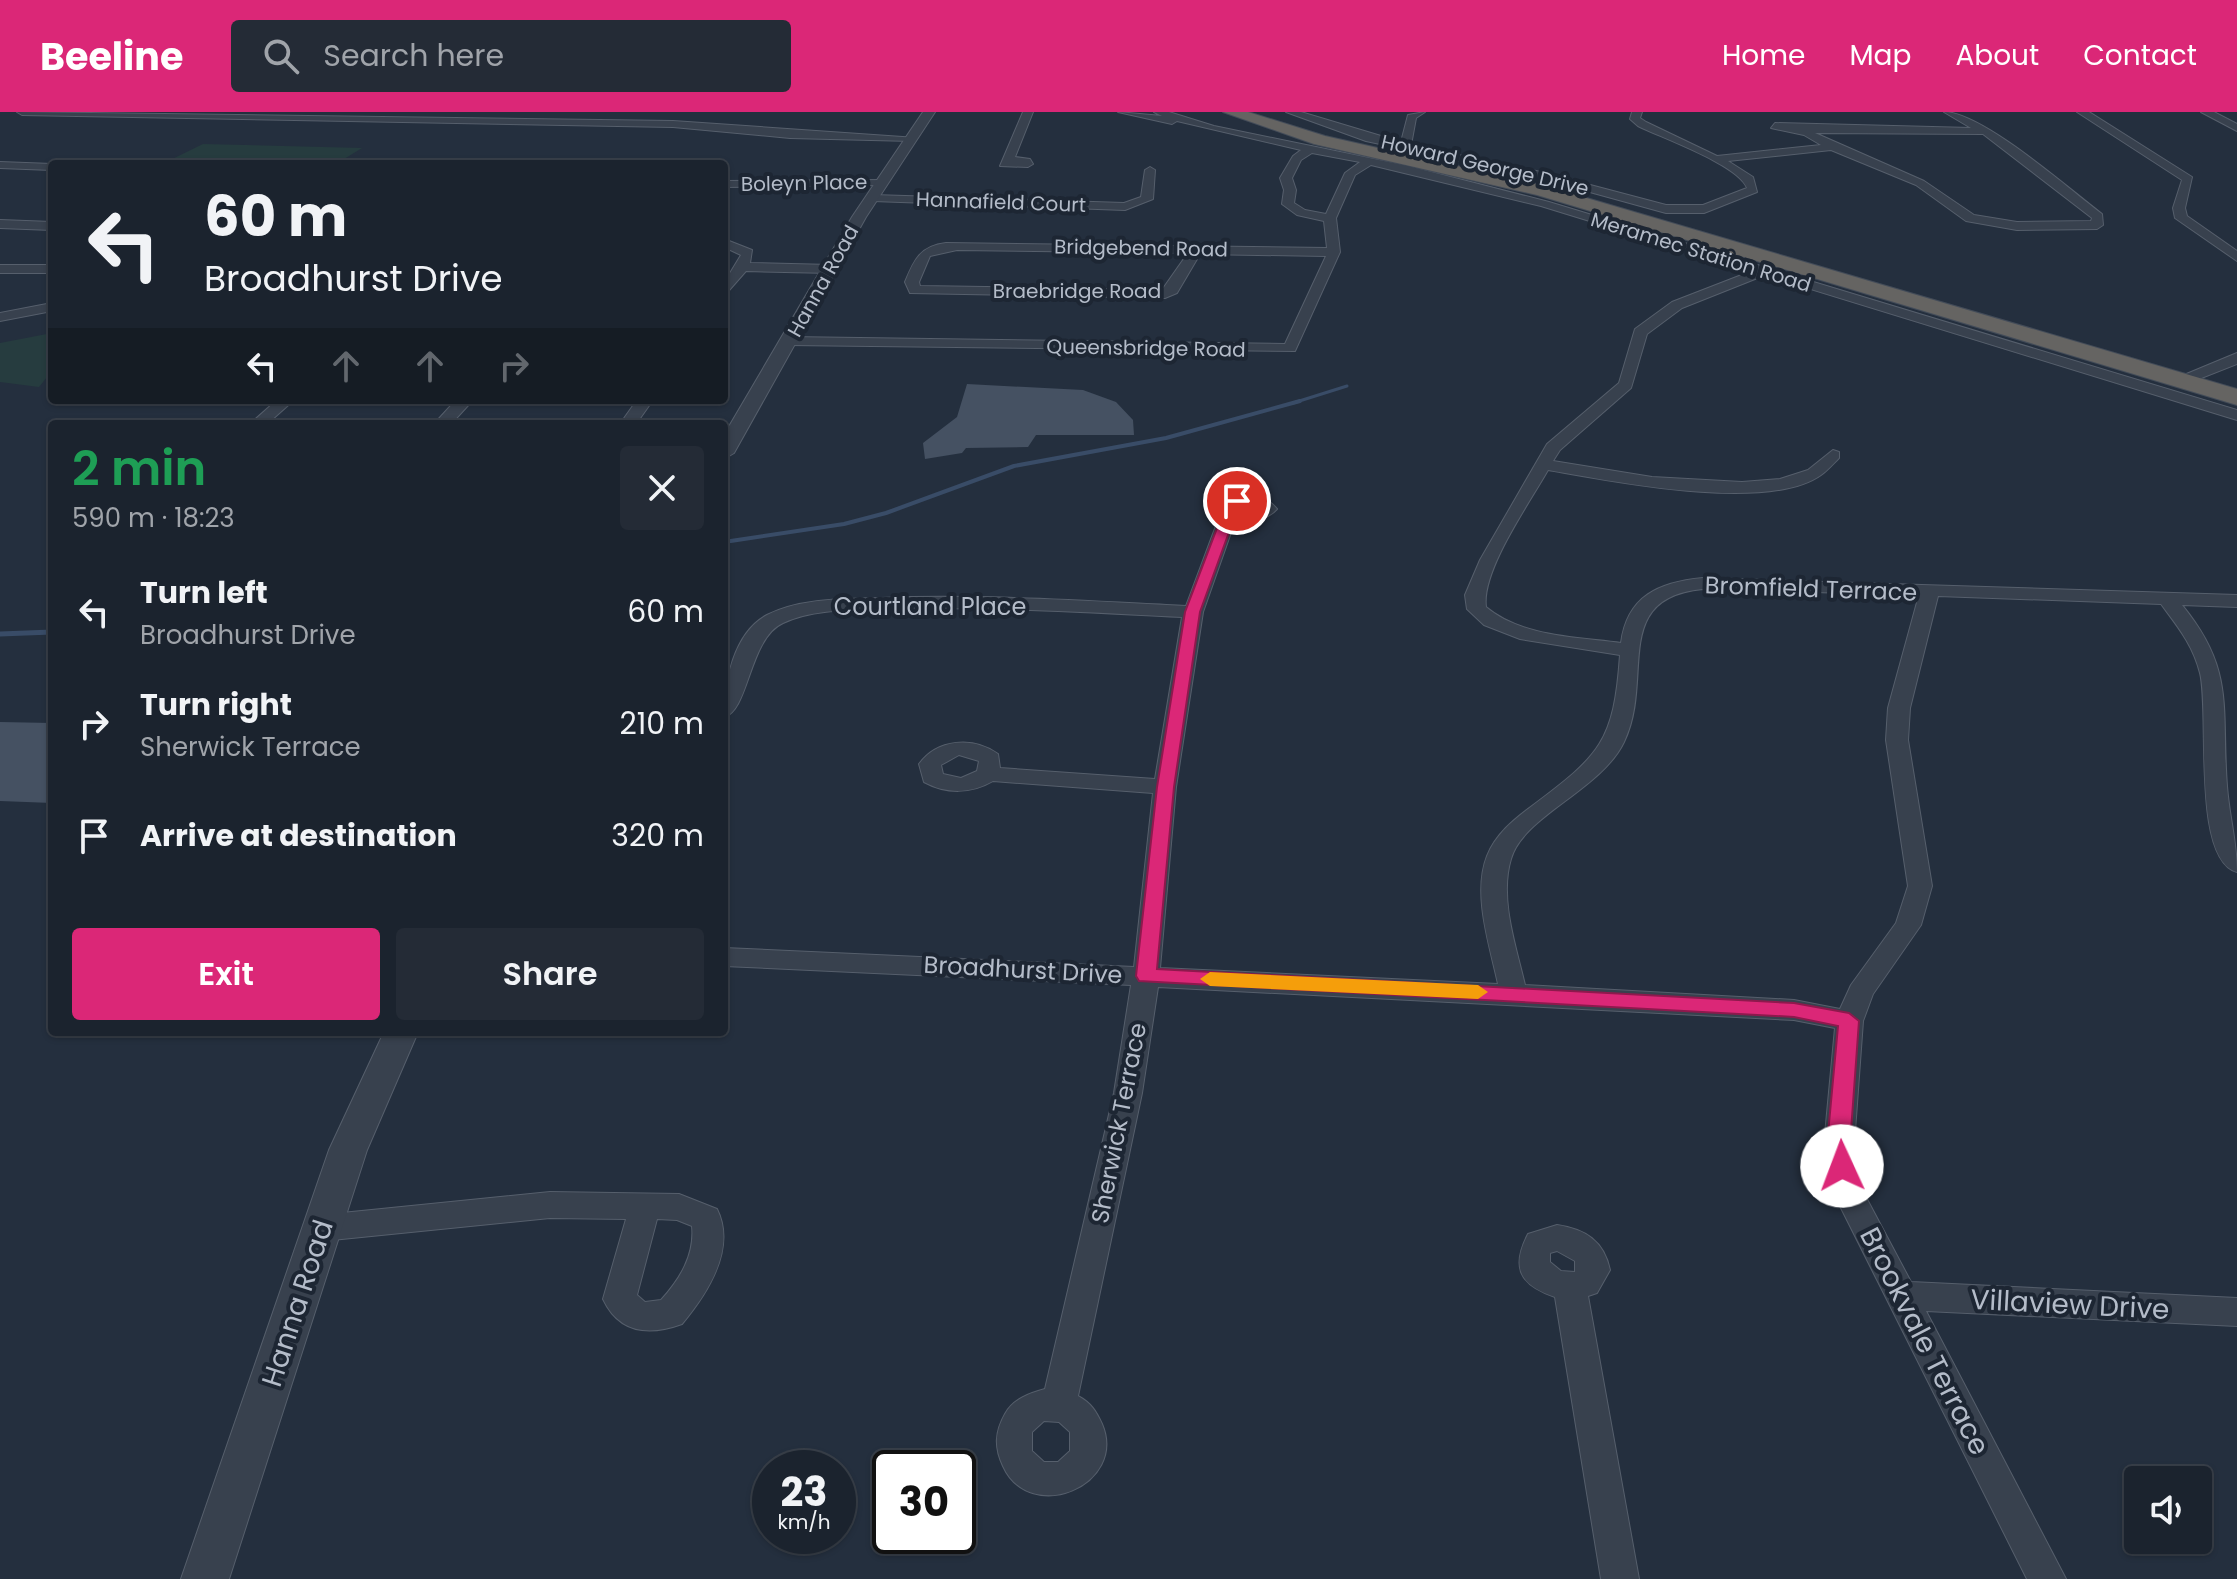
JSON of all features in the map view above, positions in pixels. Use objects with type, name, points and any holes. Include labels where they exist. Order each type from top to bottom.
[{"type":"highway","points":[[1231,112],[1320,140],[1555,195],[2188,377],[2237,387]]},
{"type":"highway","points":[[1251,112],[1331,136],[1567,191],[2117,352],[2237,397]]},
{"type":"highway","points":[[2117,352],[2174,359],[2231,361]]},
{"type":"street","points":[[22,112],[660,124],[803,135],[912,138]]},
{"type":"street","name":"Hanna Road","points":[[728,446],[873,198],[929,112]]},
{"type":"street","points":[[1008,161],[1028,112]]},
{"type":"street","points":[[1123,112],[1197,125]]},
{"type":"street","name":"Meramec Station Road","points":[[1159,112],[1197,125],[1370,161],[1545,204],[2237,415]]},
{"type":"street","name":"Howard George Drive","points":[[1291,112],[1337,130],[1680,211],[1704,209],[1753,190],[1743,173],[1716,159]]},
{"type":"street","points":[[1406,146],[1411,117],[1420,112]]},
{"type":"street","points":[[1637,112],[1635,119],[1642,124],[1716,159],[1832,147]]},
{"type":"street","points":[[1949,112],[1985,131],[2098,217],[2097,225],[2017,226],[1970,218],[1927,187],[1832,147],[1811,131],[1985,131]]},
{"type":"street","points":[[2082,112],[2188,179],[2179,208],[2181,218],[2237,257]]},
{"type":"street","points":[[2206,112],[2237,128]]},
{"type":"street","points":[[1310,149],[1297,158],[1286,178],[1290,190],[1288,204],[1301,213],[1330,218],[1350,173],[1370,161]]},
{"type":"street","points":[[0,165],[48,167]]},
{"type":"street","name":"Hannafield Court","points":[[873,198],[1128,206],[1141,210],[1158,206],[1147,199],[1150,170]]},
{"type":"street","name":"Boleyn Place","points":[[728,184],[883,182]]},
{"type":"street","name":"Queensbridge Road","points":[[789,341],[1290,348],[1297,340],[1334,252],[1330,218]]},
{"type":"street","points":[[0,224],[48,226]]},
{"type":"street","points":[[728,243],[755,241],[741,248]]},
{"type":"street","points":[[728,244],[748,253],[728,286]]},
{"type":"street","name":"Bridgebend Road","points":[[913,286],[924,253],[934,247],[1334,252]]},
{"type":"street","name":"Braebridge Road","points":[[913,286],[902,286],[902,291],[910,294],[934,291],[1165,294],[1172,290],[1197,249]]},
{"type":"street","points":[[742,267],[831,269]]},
{"type":"street","points":[[0,269],[48,269]]},
{"type":"street","points":[[1632,651],[1527,635],[1491,621],[1477,609],[1475,595],[1489,560],[1553,447],[1626,385],[1640,332],[1677,305],[1765,271]]},
{"type":"street","points":[[0,317],[48,308]]},
{"type":"street","points":[[2188,377],[2231,361]]},
{"type":"street","points":[[263,420],[281,404]]},
{"type":"street","points":[[446,420],[461,404]]},
{"type":"street","points":[[1544,464],[1669,485],[1738,487],[1807,475],[1826,465],[1833,455]]},
{"type":"street","name":"Sherwick Terrace","points":[[1059,1406],[1128,1093],[1146,976],[1165,787],[1193,612],[1226,523],[1235,513]]},
{"type":"street","name":"Bromfield Terrace","points":[[1513,994],[1494,879],[1500,853],[1523,826],[1608,753],[1626,706],[1634,619],[1644,604],[1661,593],[1683,586],[1741,583],[2237,601]]},
{"type":"street","name":"Brookvale Terrace","points":[[1929,592],[1899,708],[1897,740],[1920,886],[1908,925],[1860,992],[1849,1021],[1839,1145],[1845,1186],[2047,1579]]},
{"type":"street","points":[[2168,600],[2204,649],[2212,681],[2219,828],[2237,864]]},
{"type":"street","name":"Courtland Place","points":[[728,702],[758,634],[774,619],[809,608],[905,604],[1193,612]]},
{"type":"street","points":[[988,774],[1165,787]]},
{"type":"street","name":"Broadhurst Drive","points":[[728,957],[1513,994],[1794,1010],[1849,1021]]},
{"type":"street","name":"Hanna Road","points":[[205,1579],[348,1150],[399,1036]]},
{"type":"street","points":[[322,1228],[550,1205],[644,1208]]},
{"type":"street","points":[[1570,1288],[1620,1579]]},
{"type":"street","name":"Villaview Drive","points":[[1903,1296],[2237,1312]]},
{"type":"green space","points":[[203,144],[362,148],[342,160],[170,160]]},
{"type":"green space","points":[[48,334],[48,376],[39,387],[0,382],[0,343]]},
{"type":"building","points":[[967,384],[1083,390],[1116,402],[1133,420],[1134,435],[1036,435],[1028,447],[966,448],[962,453],[925,459],[923,443],[957,417]]},
{"type":"building","points":[[0,722],[48,723],[48,803],[0,801]]},
{"type":"waterway","points":[[1295,402],[1347,386]]},
{"type":"waterway","points":[[1295,402],[1300,401]]},
{"type":"waterway","points":[[728,541],[844,524],[886,513],[1014,466],[1166,438],[1295,402]]},
{"type":"waterway","points":[[0,634],[48,632]]},
{"type":"slow traffic","points":[[1210,979],[1478,992]]},
{"type":"route","points":[[1237,501],[1231,505],[1235,513],[1226,523],[1193,612],[1165,787],[1146,976],[1794,1010],[1849,1021],[1839,1145],[1842,1166]]}]
